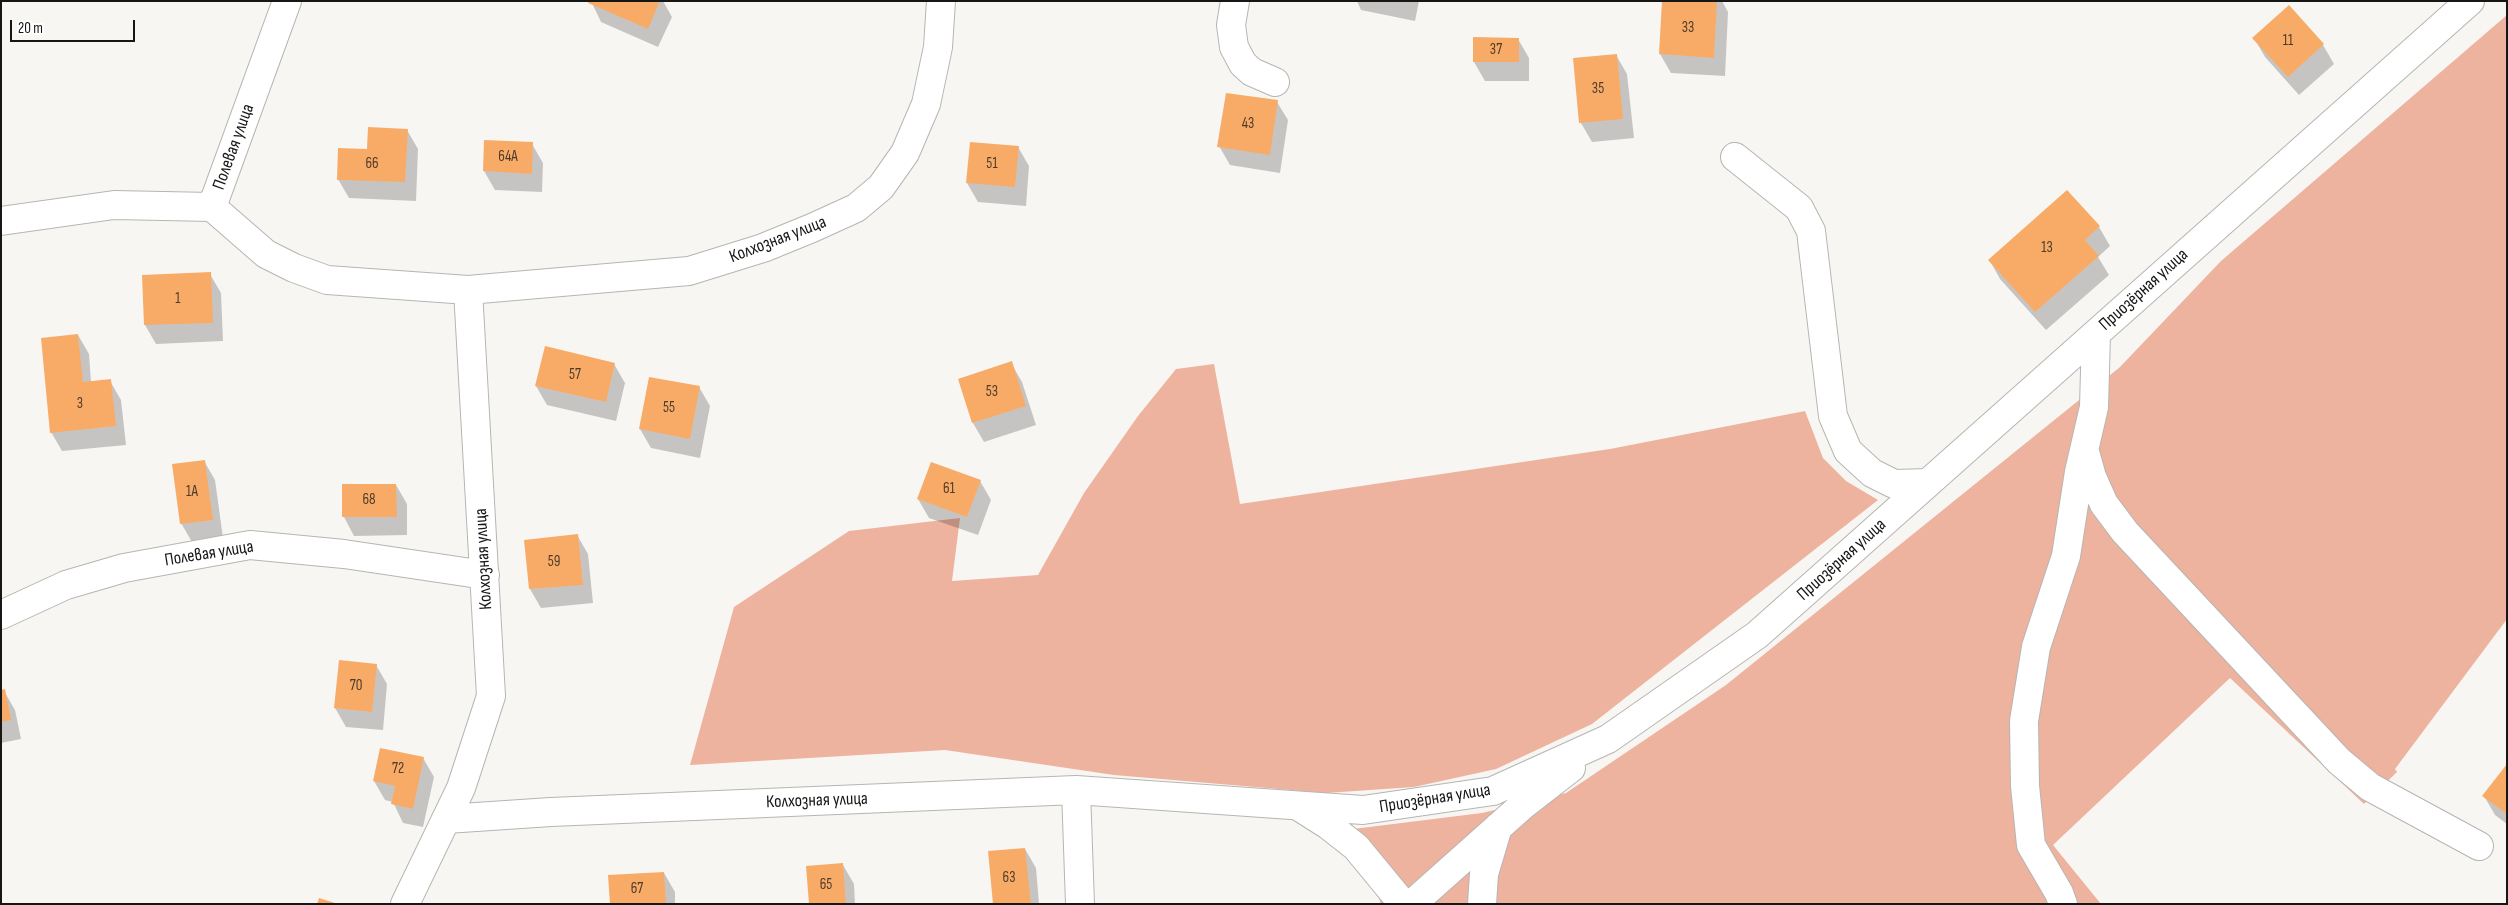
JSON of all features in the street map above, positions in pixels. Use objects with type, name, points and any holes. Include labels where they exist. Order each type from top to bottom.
[{"type":"street","name":"Полевая улица","points":[[1,221],[114,205],[212,208],[287,1]]},
{"type":"street","name":"Колхозная улица","points":[[212,208],[266,254],[294,268],[327,280],[468,290],[689,271],[763,248],[856,208],[881,187],[905,153],[922,112],[938,47],[941,1]]},
{"type":"street","points":[[1235,1],[1231,25],[1234,47],[1243,64],[1252,72],[1275,82]]},
{"type":"street","name":"Приозёрная улица","points":[[1076,790],[1363,810],[1493,792],[1608,739],[1757,635],[2470,1]]},
{"type":"street","points":[[1735,157],[1799,208],[1811,231],[1833,416],[1848,451],[1872,474],[1894,484],[1928,483]]},
{"type":"street","name":"Колхозная улица","points":[[405,904],[461,788],[491,696],[468,290]]},
{"type":"street","points":[[2063,904],[2059,893],[2031,845],[2025,786],[2024,721],[2036,647],[2066,556],[2084,450],[2094,408],[2096,334]]},
{"type":"street","points":[[2084,450],[2092,477],[2104,504],[2125,532],[2339,761],[2370,787],[2479,846]]},
{"type":"street","name":"Полевая улица","points":[[1,615],[66,585],[124,568],[250,545],[344,554],[485,575]]},
{"type":"street","points":[[1412,904],[1522,806],[1608,739]]},
{"type":"street","name":"Колхозная улица","points":[[446,819],[561,812],[1076,790]]},
{"type":"street","points":[[1076,790],[1080,904]]},
{"type":"street","points":[[1297,805],[1328,825],[1356,847],[1403,904]]},
{"type":"street","points":[[1482,904],[1484,874],[1498,828]]},
{"type":"shaded area","points":[[2507,15],[2507,619],[2395,769],[2397,772],[2364,804],[2230,678],[2053,845],[2101,904],[1381,904],[1353,829],[1482,813],[1566,793],[1726,685],[2120,367],[2221,261]]},
{"type":"shaded area","points":[[1214,364],[1240,504],[1610,449],[1805,411],[1823,458],[1846,481],[1878,500],[1592,724],[1496,769],[1414,787],[1326,793],[1114,775],[945,750],[690,765],[734,607],[849,531],[960,518],[952,581],[1038,575],[1084,493],[1138,416],[1176,369]]},
{"type":"building","points":[[589,1],[660,1],[648,29],[588,3]]},
{"type":"building","points":[[1662,1],[1717,1],[1714,58],[1659,54]]},
{"type":"building","points":[[2289,5],[2324,44],[2288,77],[2252,38]]},
{"type":"building","points":[[1473,37],[1519,38],[1519,62],[1473,62]]},
{"type":"building","points":[[1617,54],[1623,119],[1579,123],[1573,58]]},
{"type":"building","points":[[1226,93],[1278,100],[1270,155],[1217,147]]},
{"type":"building","points":[[368,127],[408,129],[405,182],[337,180],[338,148],[367,149]]},
{"type":"building","points":[[484,140],[533,142],[532,174],[483,171]]},
{"type":"building","points":[[970,142],[1019,146],[1015,187],[966,183]]},
{"type":"building","points":[[2067,190],[2100,226],[2085,240],[2099,256],[2035,312],[1988,260]]},
{"type":"building","points":[[211,272],[213,323],[144,325],[142,275]]},
{"type":"building","points":[[78,334],[83,382],[111,379],[116,426],[50,433],[41,338]]},
{"type":"building","points":[[545,346],[615,363],[606,402],[535,386]]},
{"type":"building","points":[[1012,361],[1026,406],[972,423],[958,379]]},
{"type":"building","points":[[649,377],[700,386],[690,439],[639,429]]},
{"type":"building","points":[[205,460],[213,520],[180,524],[172,464]]},
{"type":"building","points":[[931,462],[981,480],[967,517],[917,499]]},
{"type":"building","points":[[342,484],[396,484],[397,517],[342,517]]},
{"type":"building","points":[[578,534],[583,585],[529,589],[524,540]]},
{"type":"building","points":[[339,660],[377,664],[372,712],[334,708]]},
{"type":"building","points":[[5,689],[11,720],[1,722],[1,690]]},
{"type":"building","points":[[380,748],[424,757],[413,809],[391,804],[395,786],[373,781]]},
{"type":"building","points":[[2507,764],[2507,814],[2482,796]]},
{"type":"building","points":[[1025,848],[1031,904],[993,904],[988,851]]},
{"type":"building","points":[[843,863],[846,904],[809,904],[806,866]]},
{"type":"building","points":[[664,872],[666,904],[610,904],[608,875]]},
{"type":"building","points":[[319,898],[335,903],[335,904],[317,904]]}]
